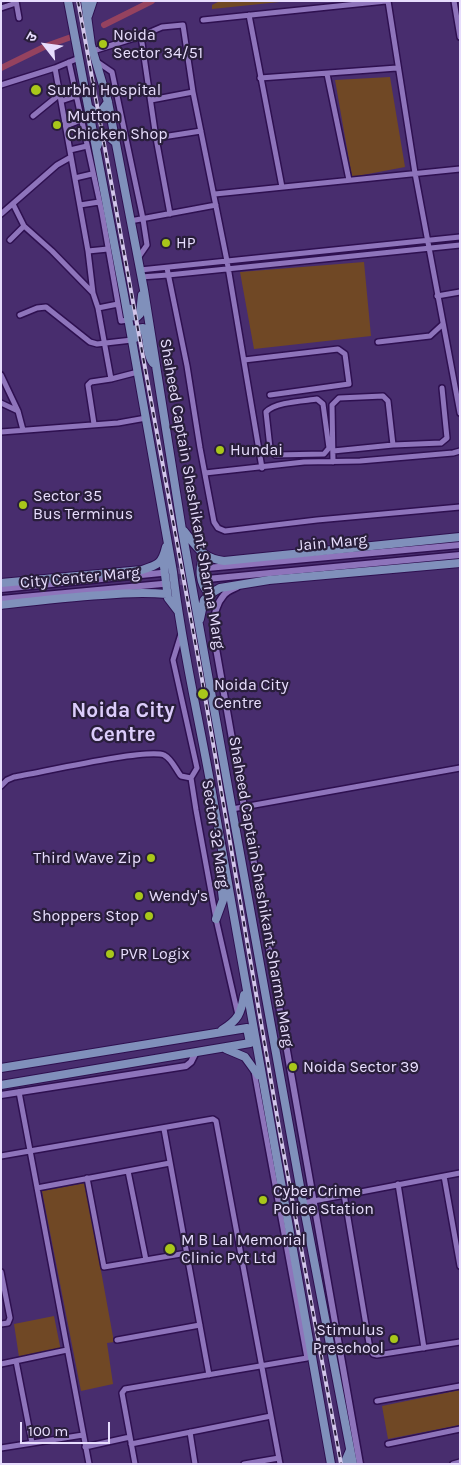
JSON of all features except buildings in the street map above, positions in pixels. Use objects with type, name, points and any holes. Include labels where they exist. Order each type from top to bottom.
[{"type":"main road","name":"Shaheed Captain Shashikant Sharma Marg","points":[[68,1],[132,340],[178,611],[216,810],[244,985],[331,1464]]},
{"type":"main road","name":"Shaheed Captain Shashikant Sharma Marg","points":[[85,1],[92,48],[108,102],[144,290],[182,530],[303,1203],[353,1464]]},
{"type":"main road","points":[[88,19],[93,1]]},
{"type":"main road","points":[[89,108],[93,112],[100,112],[108,102]]},
{"type":"main road","points":[[97,149],[101,136],[106,134],[115,142]]},
{"type":"main road","points":[[124,296],[131,314],[137,317],[141,313],[140,304],[144,290]]},
{"type":"main road","points":[[137,370],[134,333],[136,328],[140,327],[144,330],[150,359],[156,367]]},
{"type":"main road","points":[[182,530],[205,556],[224,561],[460,537]]},
{"type":"main road","points":[[168,544],[163,559],[168,594],[172,605],[178,611]]},
{"type":"main road","points":[[205,556],[201,567],[203,586],[210,594]]},
{"type":"main road","points":[[1,582],[142,570],[153,567],[163,559]]},
{"type":"main road","points":[[199,623],[204,600],[220,588],[269,580],[460,563]]},
{"type":"main road","points":[[1,605],[101,595],[148,592],[168,594]]},
{"type":"main road","points":[[216,919],[223,900],[218,864],[221,849]]},
{"type":"main road","points":[[219,1033],[235,1022],[242,1010],[244,985]]},
{"type":"main road","points":[[1,1068],[247,1028],[250,1043],[1,1084]]},
{"type":"main road","points":[[221,1047],[246,1057],[261,1081]]},
{"type":"main road","points":[[329,1453],[342,1464],[350,1448]]},
{"type":"street","points":[[203,20],[387,1],[428,248],[460,413]]},
{"type":"street","points":[[454,1],[460,37]]},
{"type":"street","points":[[1,8],[16,2],[19,18]]},
{"type":"street","points":[[249,15],[282,187]]},
{"type":"street","points":[[92,48],[141,36],[162,27],[183,25],[193,92],[215,194],[262,468]]},
{"type":"street","points":[[141,36],[152,100],[156,138],[170,214]]},
{"type":"street","points":[[1,86],[79,58]]},
{"type":"street","points":[[96,60],[112,72],[147,245],[138,258]]},
{"type":"street","points":[[69,62],[99,202],[120,321],[128,320]]},
{"type":"street","points":[[55,68],[88,251],[93,293],[98,308],[111,379]]},
{"type":"street","points":[[260,78],[397,68]]},
{"type":"street","points":[[327,74],[348,180]]},
{"type":"street","points":[[152,100],[193,92]]},
{"type":"street","points":[[32,116],[60,94]]},
{"type":"street","points":[[61,101],[76,96]]},
{"type":"street","points":[[66,126],[81,120]]},
{"type":"street","points":[[156,138],[201,131]]},
{"type":"street","points":[[70,150],[87,146]]},
{"type":"street","points":[[1,214],[57,165],[71,157]]},
{"type":"street","points":[[215,194],[460,169]]},
{"type":"street","points":[[75,178],[92,174]]},
{"type":"street","points":[[80,205],[99,202]]},
{"type":"street","points":[[13,204],[24,226],[52,251],[93,293]]},
{"type":"street","points":[[130,221],[216,206]]},
{"type":"street","points":[[10,240],[24,226]]},
{"type":"street","points":[[140,273],[227,261],[460,237]]},
{"type":"street","points":[[140,273],[168,275],[460,245]]},
{"type":"street","points":[[88,251],[108,249]]},
{"type":"street","points":[[167,268],[187,366],[214,522],[218,528],[225,531],[317,520],[460,507]]},
{"type":"street","points":[[437,296],[460,292]]},
{"type":"street","points":[[98,308],[118,304]]},
{"type":"street","points":[[20,315],[37,308],[46,307],[90,342],[104,344],[132,340]]},
{"type":"street","points":[[378,342],[430,336],[442,324]]},
{"type":"street","points":[[244,360],[338,349],[346,354],[349,384],[270,395]]},
{"type":"street","points":[[94,424],[88,385],[91,382],[111,379],[137,370]]},
{"type":"street","points":[[1,375],[18,411],[23,430]]},
{"type":"street","points":[[333,451],[393,445],[441,443],[447,438],[442,388]]},
{"type":"street","points":[[279,394],[279,405]]},
{"type":"street","points":[[333,462],[332,405],[339,398],[383,396],[388,401],[393,445]]},
{"type":"street","points":[[318,398],[323,404],[329,448],[324,454],[275,455],[270,448],[266,412],[269,408],[279,405],[318,398]]},
{"type":"street","points":[[1,403],[18,411]]},
{"type":"street","points":[[1,432],[146,418]]},
{"type":"street","points":[[205,473],[304,462],[360,461],[460,451]]},
{"type":"street","name":"Jain Marg","points":[[207,568],[460,545]]},
{"type":"street","name":"Jain Marg","points":[[207,579],[460,555]]},
{"type":"street","name":"City Center Marg","points":[[1,589],[161,573]]},
{"type":"street","name":"City Center Marg","points":[[1,599],[162,584]]},
{"type":"street","points":[[243,584],[229,591],[221,599],[214,618],[214,628],[360,1464]]},
{"type":"street","name":"Sector 32 Marg","points":[[182,629],[173,660],[197,768],[191,778],[216,919],[238,1016]]},
{"type":"street","points":[[1,786],[6,780],[14,778],[115,758],[155,754],[168,758],[181,776],[191,778]]},
{"type":"street","points":[[232,809],[460,768]]},
{"type":"street","points":[[1,1095],[186,1066],[191,1062],[196,1052]]},
{"type":"street","points":[[135,1464],[122,1393],[124,1389],[307,1358],[253,1066]]},
{"type":"street","points":[[19,1092],[66,1350],[89,1464]]},
{"type":"street","points":[[1,1156],[213,1120],[218,1124],[279,1461],[244,1464]]},
{"type":"street","points":[[164,1128],[209,1375]]},
{"type":"street","points":[[37,1188],[170,1163]]},
{"type":"street","points":[[128,1171],[146,1260]]},
{"type":"street","points":[[303,1203],[460,1172]]},
{"type":"street","points":[[444,1176],[460,1266]]},
{"type":"street","points":[[87,1178],[104,1267],[187,1253]]},
{"type":"street","points":[[398,1184],[424,1348]]},
{"type":"street","points":[[344,1194],[370,1349],[373,1354],[377,1355],[460,1342]]},
{"type":"street","points":[[452,1220],[460,1219]]},
{"type":"street","points":[[1,1272],[10,1318],[8,1323],[1,1324]]},
{"type":"street","points":[[117,1340],[200,1325]]},
{"type":"street","points":[[1,1364],[66,1350]]},
{"type":"street","points":[[16,1361],[32,1443]]},
{"type":"street","points":[[377,1401],[460,1386]]},
{"type":"street","points":[[85,1447],[190,1432],[271,1416]]},
{"type":"street","points":[[388,1444],[460,1429]]},
{"type":"street","points":[[190,1432],[195,1464]]},
{"type":"street","points":[[1,1448],[83,1435]]},
{"type":"street","points":[[453,1464],[460,1462]]},
{"type":"shaded area","points":[[220,1],[289,1],[212,9],[212,5]]},
{"type":"shaded area","points":[[390,77],[405,167],[352,177],[335,80]]},
{"type":"shaded area","points":[[364,262],[371,336],[254,349],[240,272]]},
{"type":"shaded area","points":[[85,1183],[114,1342],[107,1343],[113,1384],[81,1391],[42,1191]]},
{"type":"shaded area","points":[[54,1316],[61,1351],[19,1357],[14,1324]]},
{"type":"shaded area","points":[[460,1390],[460,1425],[388,1439],[382,1406]]},
{"type":"waterway","points":[[104,25],[152,1]]},
{"type":"waterway","points":[[1,68],[46,46],[74,36]]},
{"type":"tunnel","points":[[169,572],[204,568]]},
{"type":"tunnel","points":[[162,584],[206,579]]},
{"type":"railway","points":[[78,1],[203,685],[281,1139],[341,1464]]},
{"type":"place","name":"Noida Sector 34/51","points":[[103,44]]},
{"type":"place","name":"Surbhi Hospital","points":[[36,90]]},
{"type":"place","name":"Mutton Chicken Shop","points":[[57,125]]},
{"type":"place","name":"HP","points":[[166,243]]},
{"type":"place","name":"Hundai","points":[[220,450]]},
{"type":"place","name":"Sector 35 Bus Terminus","points":[[23,505]]},
{"type":"place","name":"Noida City Centre","points":[[203,694]]},
{"type":"place","name":"Third Wave Zip","points":[[151,858]]},
{"type":"place","name":"Wendy's","points":[[139,896]]},
{"type":"place","name":"Shoppers Stop","points":[[149,916]]},
{"type":"place","name":"PVR Logix","points":[[110,954]]},
{"type":"place","name":"Noida Sector 39","points":[[293,1067]]},
{"type":"place","name":"Cyber Crime Police Station","points":[[263,1200]]},
{"type":"place","name":"M B Lal Memorial Clinic Pvt Ltd","points":[[170,1249]]},
{"type":"place","name":"Stimulus Preschool","points":[[394,1339]]},
{"type":"district","name":"Noida City Centre","points":[[123,723]]}]
